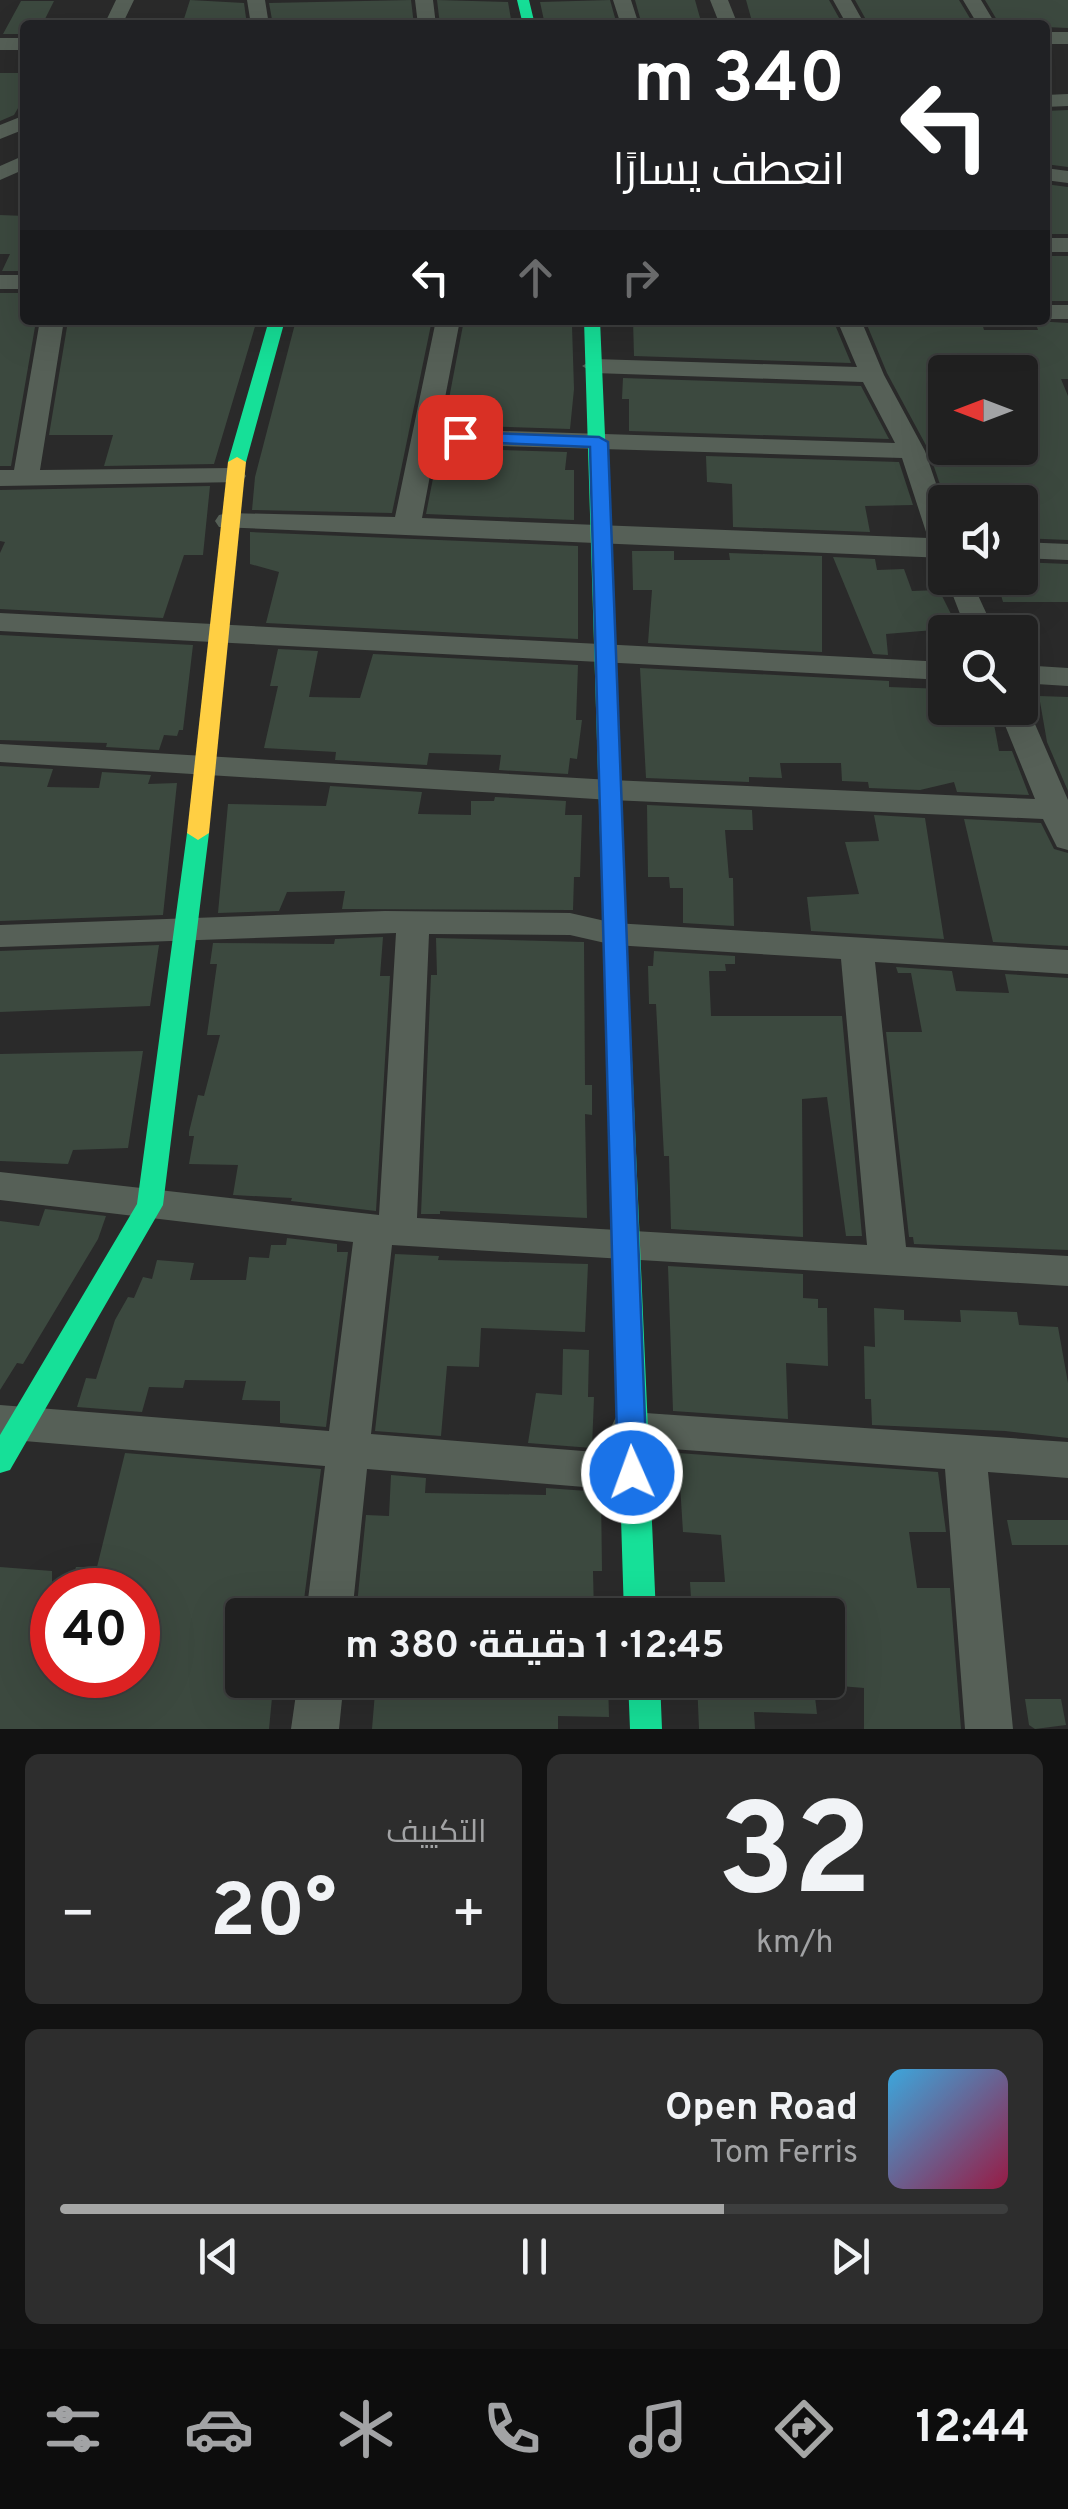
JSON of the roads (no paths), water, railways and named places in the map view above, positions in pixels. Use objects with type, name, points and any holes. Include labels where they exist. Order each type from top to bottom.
[{"type":"street","points":[[51,325],[8,482],[233,476]]},
{"type":"street","points":[[0,1461],[10,1423],[150,1205],[188,929],[233,476],[276,325]]},
{"type":"street","points":[[407,526],[447,325]]},
{"type":"street","points":[[592,325],[604,531],[624,1245],[639,1598]]},
{"type":"street","points":[[851,325],[912,451],[928,498]]},
{"type":"street","points":[[594,366],[872,375]]},
{"type":"street","points":[[425,436],[912,451]]},
{"type":"street","points":[[228,521],[604,531],[928,547]]},
{"type":"street","points":[[1038,551],[1068,552]]},
{"type":"street","points":[[0,622],[928,670]]},
{"type":"street","points":[[1038,675],[1068,676]]},
{"type":"street","points":[[1021,725],[1062,810],[1068,840]]},
{"type":"street","points":[[0,753],[611,790],[1062,810]]},
{"type":"street","points":[[330,1598],[348,1452],[385,1230],[413,922]]},
{"type":"street","points":[[0,936],[413,922],[570,924],[614,934],[1068,962]]},
{"type":"street","points":[[857,950],[888,1260]]},
{"type":"street","points":[[0,1186],[385,1230],[1068,1272]]},
{"type":"street","points":[[10,1423],[632,1473]]},
{"type":"street","points":[[631,1428],[1068,1460]]},
{"type":"street","points":[[965,1453],[989,1729]]},
{"type":"street","points":[[315,1729],[319,1698]]},
{"type":"street","points":[[645,1698],[646,1729]]}]
